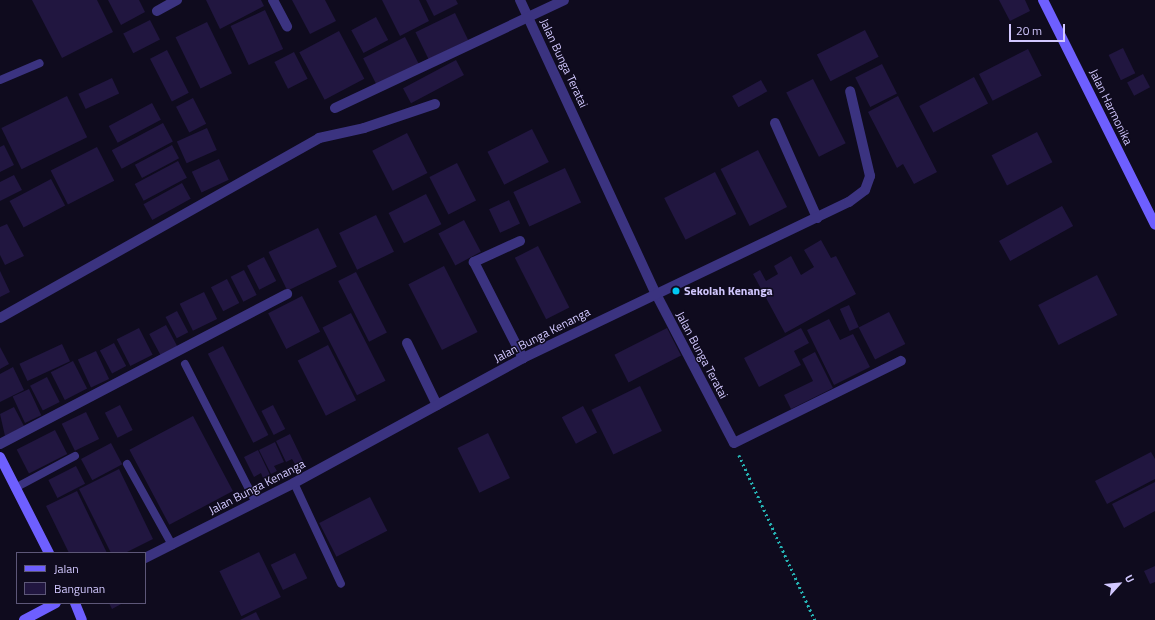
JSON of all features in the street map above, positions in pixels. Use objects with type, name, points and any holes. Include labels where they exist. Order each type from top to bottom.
[{"type":"street","points":[[157,11],[177,0]]},
{"type":"street","points":[[273,0],[287,26]]},
{"type":"street","name":"Jalan Bunga Teratai","points":[[520,0],[655,292],[734,443]]},
{"type":"street","points":[[335,108],[564,0]]},
{"type":"street","name":"Jalan Harmonika","points":[[1044,0],[1155,225]]},
{"type":"street","name":"Jalan Bunga Kenanga","points":[[146,558],[294,483],[523,358],[655,292],[818,218],[865,190],[870,176],[850,91]]},
{"type":"street","points":[[0,318],[319,138],[364,128],[435,104]]},
{"type":"street","points":[[774,123],[818,218]]},
{"type":"street","points":[[520,241],[474,262],[523,358]]},
{"type":"street","points":[[0,444],[287,294]]},
{"type":"street","points":[[407,343],[438,405]]},
{"type":"street","points":[[734,443],[901,361]]},
{"type":"street","points":[[0,457],[48,552]]},
{"type":"street","points":[[24,620],[54,604]]},
{"type":"street","points":[[75,604],[82,620]]},
{"type":"lane","points":[[0,80],[40,63]]},
{"type":"lane","points":[[185,364],[256,503]]},
{"type":"lane","points":[[15,488],[75,456]]},
{"type":"lane","points":[[127,464],[172,545]]},
{"type":"lane","points":[[294,483],[341,584]]},
{"type":"path","points":[[734,443],[814,620]]},
{"type":"building","points":[[32,0],[97,0],[113,32],[62,58]]},
{"type":"building","points":[[108,0],[139,0],[145,12],[121,25]]},
{"type":"building","points":[[206,0],[261,0],[264,6],[220,29]]},
{"type":"building","points":[[292,0],[325,0],[336,21],[310,34]]},
{"type":"building","points":[[382,0],[419,0],[429,21],[400,36]]},
{"type":"building","points":[[426,0],[456,0],[458,4],[434,16]]},
{"type":"building","points":[[999,0],[1025,0],[1030,11],[1010,21]]},
{"type":"building","points":[[265,10],[283,49],[249,65],[231,26]]},
{"type":"building","points":[[455,13],[468,40],[429,59],[415,32]]},
{"type":"building","points":[[376,17],[388,40],[363,53],[351,30]]},
{"type":"building","points":[[150,20],[160,40],[133,53],[123,34]]},
{"type":"building","points":[[207,22],[232,73],[201,89],[176,37]]},
{"type":"building","points":[[865,30],[879,57],[831,81],[817,55]]},
{"type":"building","points":[[339,31],[364,79],[325,100],[299,52]]},
{"type":"building","points":[[405,37],[419,65],[377,86],[363,58]]},
{"type":"building","points":[[1123,48],[1135,73],[1121,80],[1109,55]]},
{"type":"building","points":[[1028,49],[1042,76],[993,101],[979,74]]},
{"type":"building","points":[[167,50],[189,93],[172,101],[150,59]]},
{"type":"building","points":[[294,52],[308,79],[288,89],[274,62]]},
{"type":"building","points":[[456,60],[464,75],[411,103],[403,88]]},
{"type":"building","points":[[882,64],[897,93],[870,107],[855,78]]},
{"type":"building","points":[[1143,74],[1150,87],[1134,96],[1127,82]]},
{"type":"building","points":[[974,77],[988,103],[933,133],[919,106]]},
{"type":"building","points":[[112,78],[119,93],[86,109],[78,94]]},
{"type":"building","points":[[813,79],[846,143],[819,157],[786,93]]},
{"type":"building","points":[[761,80],[767,91],[738,107],[732,96]]},
{"type":"building","points":[[67,96],[87,137],[22,169],[1,128]]},
{"type":"building","points":[[898,96],[937,172],[914,184],[903,164],[897,168],[868,112]]},
{"type":"building","points":[[193,98],[206,124],[189,132],[176,107]]},
{"type":"building","points":[[152,103],[161,120],[118,143],[109,126]]},
{"type":"building","points":[[163,123],[173,142],[122,169],[112,150]]},
{"type":"building","points":[[207,128],[217,150],[187,163],[177,141]]},
{"type":"building","points":[[532,129],[549,162],[504,185],[487,152]]},
{"type":"building","points":[[1037,132],[1052,162],[1007,185],[992,155]]},
{"type":"building","points":[[407,133],[427,173],[393,191],[372,151]]},
{"type":"building","points":[[4,145],[14,165],[0,172],[0,147]]},
{"type":"building","points":[[172,145],[179,158],[142,178],[135,165]]},
{"type":"building","points":[[97,147],[114,181],[68,204],[51,171]]},
{"type":"building","points":[[758,150],[787,207],[750,226],[721,169]]},
{"type":"building","points":[[219,159],[229,180],[202,193],[192,172]]},
{"type":"building","points":[[178,161],[187,178],[144,201],[135,184]]},
{"type":"building","points":[[457,163],[476,200],[448,214],[429,177]]},
{"type":"building","points":[[565,168],[581,202],[529,227],[513,192]]},
{"type":"building","points":[[715,172],[736,214],[686,240],[664,198]]},
{"type":"building","points":[[14,175],[22,190],[0,201],[0,182]]},
{"type":"building","points":[[51,179],[65,205],[24,228],[10,201]]},
{"type":"building","points":[[182,183],[191,199],[152,220],[144,204]]},
{"type":"building","points":[[426,194],[441,224],[404,243],[389,213]]},
{"type":"building","points":[[509,200],[520,224],[500,233],[489,209]]},
{"type":"building","points":[[1062,206],[1073,226],[1010,261],[999,241]]},
{"type":"building","points":[[376,215],[394,252],[357,270],[339,233]]},
{"type":"building","points":[[464,220],[481,252],[455,265],[438,234]]},
{"type":"building","points":[[7,224],[24,256],[5,265],[0,255],[0,227]]},
{"type":"building","points":[[318,228],[337,267],[287,291],[269,252]]},
{"type":"building","points":[[821,240],[831,258],[836,256],[856,294],[785,333],[753,274],[760,270],[766,281],[778,274],[774,266],[791,256],[801,275],[814,267],[804,250]]},
{"type":"building","points":[[538,246],[569,307],[546,319],[515,258]]},
{"type":"building","points":[[264,257],[276,281],[259,290],[247,266]]},
{"type":"building","points":[[444,266],[478,332],[442,350],[408,284]]},
{"type":"building","points":[[244,270],[257,295],[243,302],[231,277]]},
{"type":"building","points":[[0,271],[10,292],[0,297]]},
{"type":"building","points":[[356,272],[387,333],[369,342],[338,281]]},
{"type":"building","points":[[1097,275],[1117,315],[1059,345],[1038,305]]},
{"type":"building","points":[[227,279],[239,303],[223,311],[211,287]]},
{"type":"building","points":[[204,292],[217,319],[193,331],[180,304]]},
{"type":"building","points":[[302,296],[320,332],[286,349],[268,313]]},
{"type":"building","points":[[849,305],[859,327],[850,331],[840,309]]},
{"type":"building","points":[[177,311],[188,332],[177,338],[166,317]]},
{"type":"building","points":[[889,312],[905,344],[875,360],[859,327]]},
{"type":"building","points":[[351,313],[386,381],[357,395],[322,328]]},
{"type":"building","points":[[829,319],[840,340],[853,334],[870,367],[834,385],[807,330]]},
{"type":"building","points":[[166,325],[177,346],[160,355],[149,334]]},
{"type":"building","points":[[139,328],[153,355],[130,366],[117,339]]},
{"type":"building","points":[[667,328],[681,356],[629,382],[614,355]]},
{"type":"building","points":[[801,328],[809,343],[794,351],[801,365],[759,387],[744,358]]},
{"type":"building","points":[[114,343],[126,366],[112,373],[100,351]]},
{"type":"building","points":[[62,344],[70,361],[27,381],[19,364]]},
{"type":"building","points":[[328,345],[356,400],[326,416],[298,360]]},
{"type":"building","points":[[223,346],[268,435],[253,443],[208,354]]},
{"type":"building","points":[[0,347],[9,364],[0,369]]},
{"type":"building","points":[[96,351],[109,379],[91,388],[78,359]]},
{"type":"building","points":[[815,352],[833,388],[791,409],[784,395],[813,381],[802,359]]},
{"type":"building","points":[[73,361],[87,389],[65,400],[51,372]]},
{"type":"building","points":[[13,367],[24,390],[0,402],[0,374]]},
{"type":"building","points":[[47,377],[60,402],[43,411],[30,386]]},
{"type":"building","points":[[640,386],[662,431],[613,455],[591,410]]},
{"type":"building","points":[[29,389],[41,415],[25,423],[13,397]]},
{"type":"building","points":[[120,405],[133,430],[118,438],[105,413]]},
{"type":"building","points":[[273,405],[285,429],[274,435],[261,411]]},
{"type":"building","points":[[583,406],[597,432],[576,444],[562,417]]},
{"type":"building","points":[[14,407],[24,426],[5,436],[0,414]]},
{"type":"building","points":[[86,412],[99,439],[75,451],[62,424]]},
{"type":"building","points":[[193,416],[233,491],[169,525],[129,450]]},
{"type":"building","points":[[55,430],[67,454],[29,474],[17,450]]},
{"type":"building","points":[[488,433],[510,478],[479,493],[457,448]]},
{"type":"building","points":[[290,434],[303,461],[295,464],[292,459],[286,462],[276,441]]},
{"type":"building","points":[[275,442],[284,462],[274,466],[277,471],[271,474],[259,450]]},
{"type":"building","points":[[111,443],[122,464],[92,480],[81,459]]},
{"type":"building","points":[[258,450],[270,475],[263,478],[261,473],[254,477],[244,457]]},
{"type":"building","points":[[1151,452],[1155,459],[1155,479],[1107,504],[1095,481]]},
{"type":"building","points":[[76,466],[85,484],[57,498],[48,480]]},
{"type":"building","points":[[119,469],[153,539],[127,552],[110,552],[79,489]]},
{"type":"building","points":[[1155,482],[1155,511],[1124,528],[1112,504]]},
{"type":"building","points":[[77,491],[107,552],[69,552],[46,506]]},
{"type":"building","points":[[370,497],[387,531],[336,557],[319,523]]},
{"type":"building","points":[[259,552],[281,597],[241,616],[219,571]]},
{"type":"building","points":[[295,553],[307,578],[283,590],[271,565]]},
{"type":"building","points":[[1155,566],[1155,582],[1150,584],[1144,571]]},
{"type":"building","points":[[110,604],[121,604],[112,609]]},
{"type":"building","points":[[256,612],[260,620],[240,620]]},
{"type":"place","name":"Sekolah Kenanga","points":[[676,291]]}]
